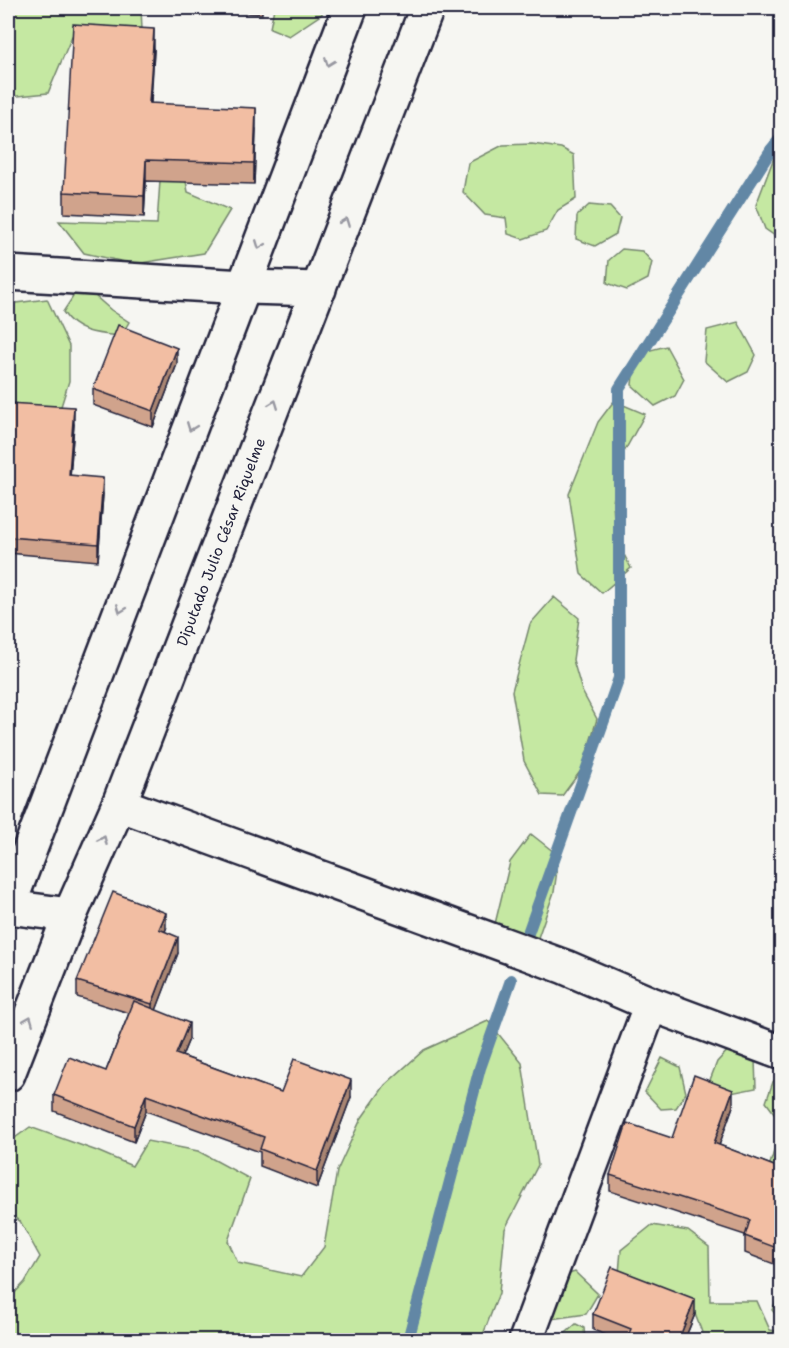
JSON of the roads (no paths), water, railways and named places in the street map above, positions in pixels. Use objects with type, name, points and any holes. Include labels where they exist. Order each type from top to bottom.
[{"type":"street","points":[[70,915],[8,907],[350,8]]},
{"type":"street","name":"Diputado Julio César Riquelme","points":[[8,1074],[70,915],[119,804],[427,8]]},
{"type":"street","points":[[8,273],[244,287],[319,289]]},
{"type":"street","points":[[119,804],[565,967],[651,1004],[782,1053]]},
{"type":"street","points":[[526,1341],[651,1004]]},
{"type":"waterway","points":[[528,933],[619,678],[619,389],[771,150],[782,137]]},
{"type":"waterway","points":[[408,1340],[480,1068],[511,980]]}]
